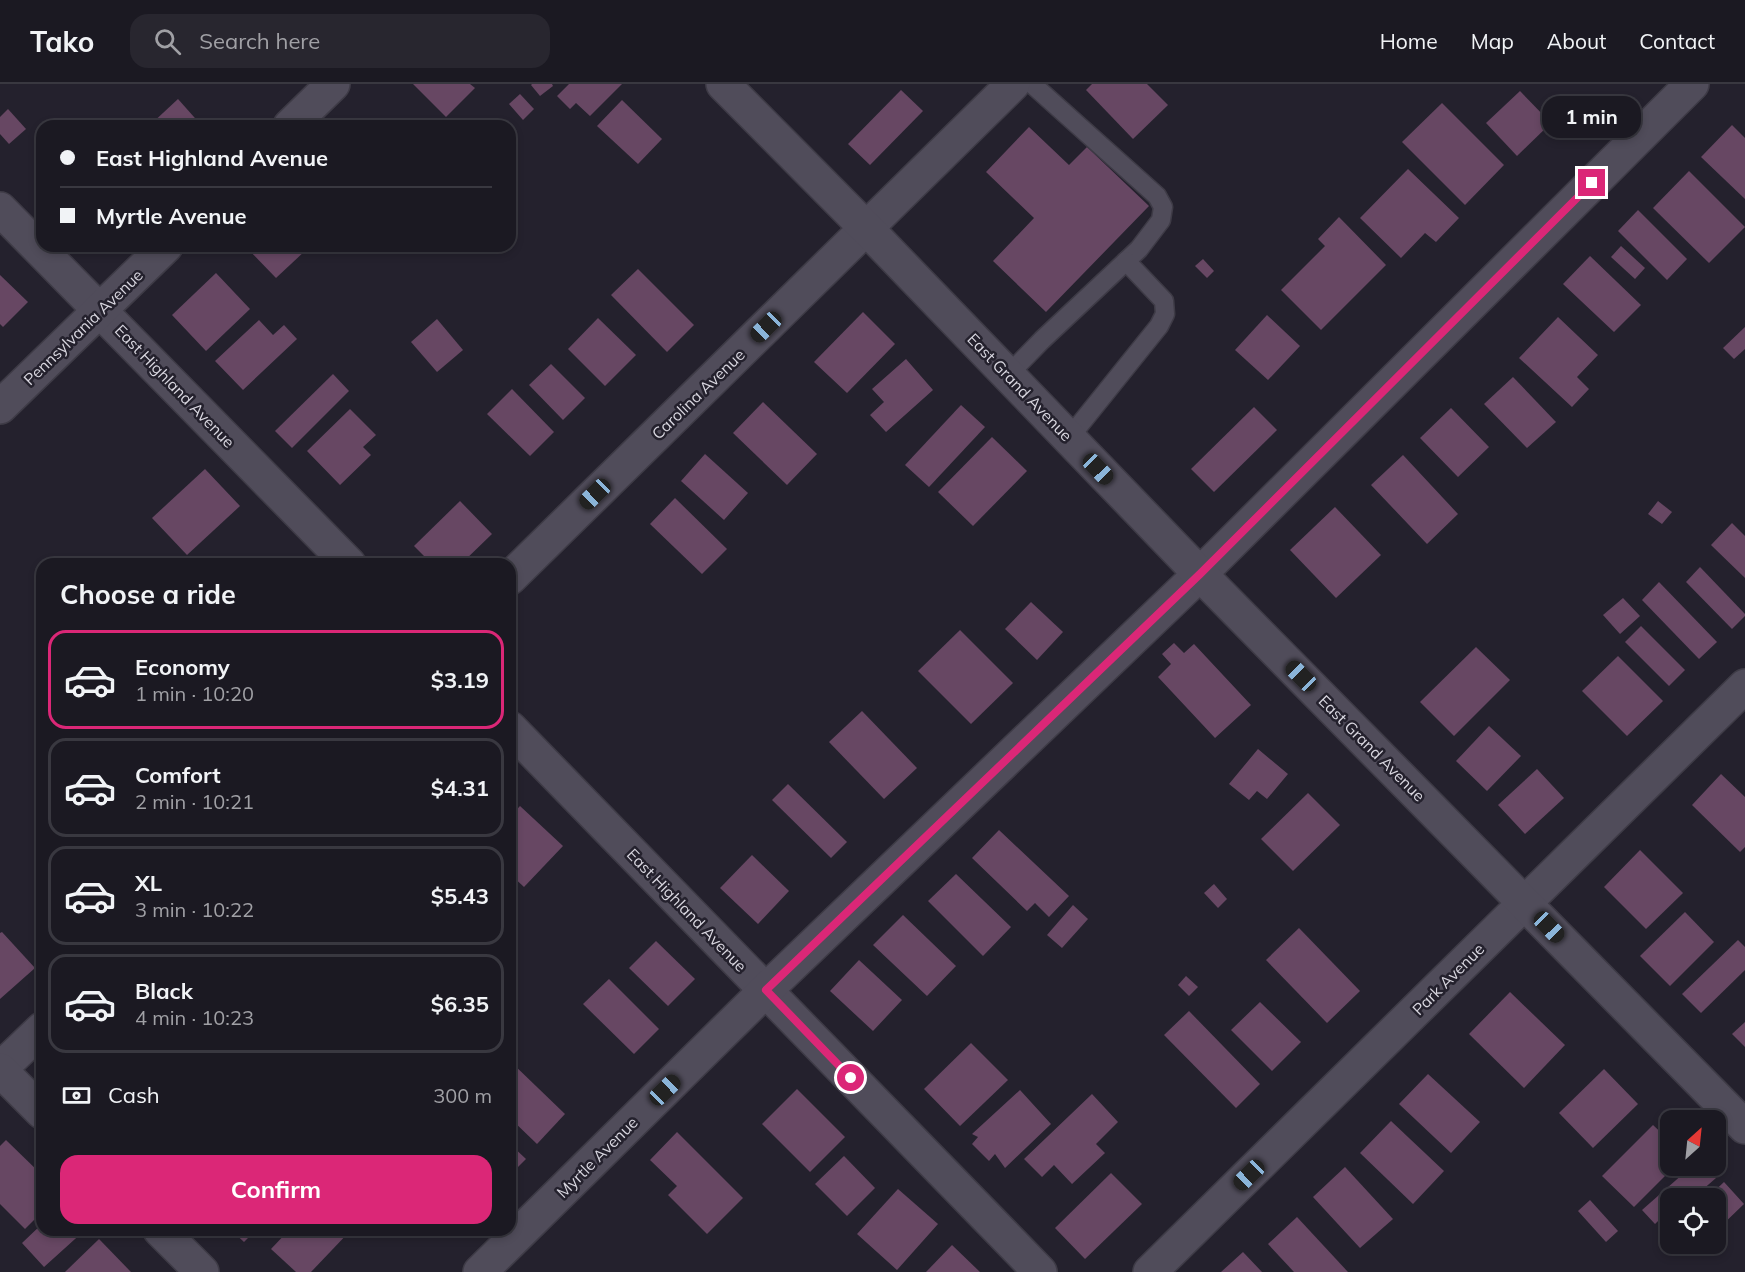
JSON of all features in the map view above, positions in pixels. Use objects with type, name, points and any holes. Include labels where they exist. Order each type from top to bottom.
[{"type":"street","points":[[296,120],[333,84]]},
{"type":"street","name":"East Grand Avenue","points":[[723,84],[867,229],[1200,574],[1745,1127]]},
{"type":"street","name":"Carolina Avenue","points":[[516,572],[1013,84]]},
{"type":"street","name":"Myrtle Avenue","points":[[480,1272],[766,990],[1200,574],[1692,84]]},
{"type":"street","name":"East Highland Avenue","points":[[0,209],[36,245]]},
{"type":"street","name":"East Highland Avenue","points":[[43,252],[343,558]]},
{"type":"street","name":"Pennsylvania Avenue","points":[[0,407],[159,252]]},
{"type":"street","name":"Park Avenue","points":[[1150,1272],[1745,686]]},
{"type":"street","name":"East Highland Avenue","points":[[516,734],[1040,1272]]},
{"type":"street","points":[[36,1035],[0,1069],[36,1106]]},
{"type":"street","points":[[166,1236],[202,1272]]},
{"type":"lane","points":[[1008,375],[1139,249],[1161,220],[1162,207],[1157,196],[1032,84]]},
{"type":"lane","points":[[1069,438],[1159,326],[1165,314],[1164,301],[1126,261]]},
{"type":"building","points":[[413,84],[470,84],[475,88],[446,117]]},
{"type":"building","points":[[532,84],[552,84],[553,86],[540,96]]},
{"type":"building","points":[[569,84],[622,84],[590,116],[576,103],[570,109],[557,96]]},
{"type":"building","points":[[1092,84],[1147,84],[1168,105],[1133,139],[1086,90]]},
{"type":"building","points":[[901,90],[923,111],[870,165],[848,144]]},
{"type":"building","points":[[1520,91],[1551,123],[1517,156],[1486,123]]},
{"type":"building","points":[[520,94],[534,109],[523,120],[509,104]]},
{"type":"building","points":[[178,99],[197,120],[155,120]]},
{"type":"building","points":[[622,100],[662,139],[638,164],[597,126]]},
{"type":"building","points":[[1442,103],[1504,165],[1465,205],[1402,142]]},
{"type":"building","points":[[8,109],[26,129],[9,144],[0,134],[0,117]]},
{"type":"building","points":[[1732,125],[1745,138],[1745,199],[1701,157]]},
{"type":"building","points":[[1029,127],[1069,165],[1087,147],[1149,206],[1046,312],[993,261],[1034,218],[986,172]]},
{"type":"building","points":[[1408,169],[1459,218],[1436,242],[1425,233],[1401,258],[1360,218]]},
{"type":"building","points":[[1689,171],[1745,227],[1709,263],[1653,208]]},
{"type":"building","points":[[1638,210],[1687,259],[1667,280],[1618,231]]},
{"type":"building","points":[[1339,217],[1386,265],[1321,330],[1281,290],[1325,246],[1318,239]]},
{"type":"building","points":[[1621,246],[1645,268],[1635,279],[1611,257]]},
{"type":"building","points":[[251,252],[304,252],[276,278]]},
{"type":"building","points":[[1590,256],[1641,305],[1614,332],[1563,284]]},
{"type":"building","points":[[1203,259],[1214,271],[1207,278],[1195,266]]},
{"type":"building","points":[[638,269],[694,325],[667,352],[611,295]]},
{"type":"building","points":[[216,273],[250,309],[206,351],[172,315]]},
{"type":"building","points":[[0,275],[28,302],[3,327],[0,324]]},
{"type":"building","points":[[863,312],[895,344],[847,393],[814,362]]},
{"type":"building","points":[[1267,315],[1300,346],[1268,380],[1235,350]]},
{"type":"building","points":[[1558,317],[1598,355],[1577,377],[1589,389],[1572,407],[1519,358]]},
{"type":"building","points":[[598,318],[636,355],[605,386],[568,349]]},
{"type":"building","points":[[437,319],[463,350],[437,372],[411,342]]},
{"type":"building","points":[[259,320],[273,335],[284,325],[297,339],[243,390],[215,361]]},
{"type":"building","points":[[1745,327],[1745,349],[1734,359],[1723,348]]},
{"type":"building","points":[[906,359],[933,390],[886,432],[870,415],[884,402],[872,389]]},
{"type":"building","points":[[551,364],[585,398],[563,420],[529,385]]},
{"type":"building","points":[[333,374],[349,391],[292,448],[275,431]]},
{"type":"building","points":[[1513,377],[1556,422],[1527,448],[1484,404]]},
{"type":"building","points":[[512,389],[554,432],[530,456],[487,414]]},
{"type":"building","points":[[763,402],[817,454],[787,485],[733,433]]},
{"type":"building","points":[[961,405],[985,427],[929,487],[905,465]]},
{"type":"building","points":[[1254,407],[1277,430],[1214,492],[1191,469]]},
{"type":"building","points":[[1451,408],[1489,447],[1458,477],[1420,438]]},
{"type":"building","points":[[350,409],[376,435],[363,447],[371,455],[340,485],[307,451]]},
{"type":"building","points":[[992,437],[1027,471],[973,526],[938,492]]},
{"type":"building","points":[[705,454],[748,493],[724,520],[681,481]]},
{"type":"building","points":[[1403,455],[1458,514],[1427,544],[1371,485]]},
{"type":"building","points":[[205,469],[240,506],[187,555],[152,518]]},
{"type":"building","points":[[675,498],[727,549],[702,574],[650,524]]},
{"type":"building","points":[[460,501],[492,534],[467,558],[426,558],[414,546]]},
{"type":"building","points":[[1658,501],[1672,512],[1662,524],[1648,514]]},
{"type":"building","points":[[1335,507],[1381,555],[1336,598],[1290,550]]},
{"type":"building","points":[[1732,523],[1745,536],[1745,578],[1711,545]]},
{"type":"building","points":[[1700,567],[1745,614],[1732,629],[1686,582]]},
{"type":"building","points":[[1659,582],[1717,642],[1699,659],[1642,600]]},
{"type":"building","points":[[1623,598],[1640,616],[1620,634],[1603,615]]},
{"type":"building","points":[[1031,602],[1063,632],[1037,660],[1005,629]]},
{"type":"building","points":[[1641,626],[1685,670],[1669,686],[1625,642]]},
{"type":"building","points":[[960,630],[1013,683],[971,724],[918,671]]},
{"type":"building","points":[[1174,643],[1184,653],[1194,644],[1251,705],[1215,738],[1158,677],[1171,664],[1162,654]]},
{"type":"building","points":[[1476,647],[1510,680],[1454,736],[1420,702]]},
{"type":"building","points":[[1618,656],[1663,701],[1627,736],[1582,691]]},
{"type":"building","points":[[862,711],[917,768],[884,799],[829,742]]},
{"type":"building","points":[[1489,726],[1521,756],[1487,791],[1456,761]]},
{"type":"building","points":[[1258,749],[1288,774],[1267,799],[1257,791],[1249,800],[1229,784]]},
{"type":"building","points":[[1537,769],[1564,798],[1525,834],[1498,805]]},
{"type":"building","points":[[1721,774],[1745,797],[1745,847],[1740,852],[1692,805]]},
{"type":"building","points":[[788,784],[847,842],[831,858],[772,800]]},
{"type":"building","points":[[1308,793],[1340,825],[1293,871],[1261,839]]},
{"type":"building","points":[[520,806],[563,846],[524,887],[516,880],[516,810]]},
{"type":"building","points":[[999,830],[1069,896],[1049,917],[1035,903],[1027,911],[972,858]]},
{"type":"building","points":[[1640,850],[1683,893],[1646,929],[1604,887]]},
{"type":"building","points":[[752,855],[789,891],[758,924],[720,888]]},
{"type":"building","points":[[956,874],[1011,927],[983,956],[928,901]]},
{"type":"building","points":[[1214,884],[1227,899],[1218,908],[1204,893]]},
{"type":"building","points":[[1073,905],[1088,919],[1062,948],[1047,935]]},
{"type":"building","points":[[1685,912],[1714,942],[1670,986],[1640,956]]},
{"type":"building","points":[[903,915],[956,966],[927,996],[873,945]]},
{"type":"building","points":[[1299,928],[1360,991],[1327,1023],[1266,960]]},
{"type":"building","points":[[2,932],[35,968],[0,999],[0,933]]},
{"type":"building","points":[[1738,940],[1745,947],[1745,970],[1701,1013],[1682,994]]},
{"type":"building","points":[[656,941],[695,979],[668,1006],[629,968]]},
{"type":"building","points":[[859,960],[902,1000],[873,1031],[830,991]]},
{"type":"building","points":[[1186,976],[1198,987],[1189,996],[1178,985]]},
{"type":"building","points":[[609,979],[659,1029],[634,1054],[583,1004]]},
{"type":"building","points":[[1510,992],[1565,1045],[1524,1088],[1469,1034]]},
{"type":"building","points":[[1260,1002],[1301,1042],[1272,1071],[1231,1030]]},
{"type":"building","points":[[1189,1011],[1260,1084],[1236,1108],[1164,1035]]},
{"type":"building","points":[[1745,1022],[1745,1047],[1732,1034]]},
{"type":"building","points":[[971,1043],[1008,1080],[960,1126],[924,1089]]},
{"type":"building","points":[[516,1067],[565,1114],[537,1144],[516,1124]]},
{"type":"building","points":[[1604,1069],[1638,1104],[1593,1148],[1559,1113]]},
{"type":"building","points":[[1428,1074],[1480,1122],[1451,1153],[1399,1104]]},
{"type":"building","points":[[797,1089],[845,1137],[810,1172],[762,1124]]},
{"type":"building","points":[[1020,1090],[1051,1124],[1005,1168],[995,1154],[989,1161],[972,1144],[978,1137],[972,1134]]},
{"type":"building","points":[[1092,1094],[1118,1122],[1096,1144],[1105,1153],[1072,1184],[1054,1165],[1042,1177],[1024,1159]]},
{"type":"building","points":[[1391,1121],[1444,1171],[1413,1204],[1360,1153]]},
{"type":"building","points":[[1653,1125],[1660,1132],[1660,1176],[1665,1176],[1634,1207],[1602,1176]]},
{"type":"building","points":[[677,1132],[743,1198],[707,1234],[668,1195],[677,1186],[650,1160]]},
{"type":"building","points":[[6,1140],[36,1169],[36,1218],[25,1229],[0,1204],[0,1146]]},
{"type":"building","points":[[516,1150],[526,1159],[516,1169]]},
{"type":"building","points":[[844,1156],[875,1188],[847,1216],[815,1184]]},
{"type":"building","points":[[1345,1167],[1393,1219],[1360,1248],[1313,1197]]},
{"type":"building","points":[[1111,1173],[1142,1204],[1085,1259],[1055,1228]]},
{"type":"building","points":[[1681,1176],[1714,1176],[1716,1178],[1704,1188],[1667,1188]]},
{"type":"building","points":[[1724,1182],[1744,1204],[1726,1221],[1726,1188],[1718,1188]]},
{"type":"building","points":[[898,1189],[938,1224],[897,1270],[857,1234]]},
{"type":"building","points":[[1660,1194],[1660,1219],[1655,1224],[1642,1210]]},
{"type":"building","points":[[1590,1200],[1618,1231],[1606,1242],[1578,1211]]},
{"type":"building","points":[[1297,1217],[1348,1272],[1294,1272],[1268,1244]]},
{"type":"building","points":[[36,1230],[36,1236],[78,1236],[44,1267],[22,1243]]},
{"type":"building","points":[[238,1236],[250,1236],[244,1242]]},
{"type":"building","points":[[283,1236],[345,1236],[311,1272],[296,1272],[271,1249]]},
{"type":"building","points":[[99,1239],[131,1272],[65,1272]]},
{"type":"building","points":[[952,1245],[980,1272],[926,1272]]},
{"type":"building","points":[[1243,1252],[1262,1272],[1221,1272]]},
{"type":"route","points":[[851,1078],[766,990],[1200,574],[1592,183]]}]
